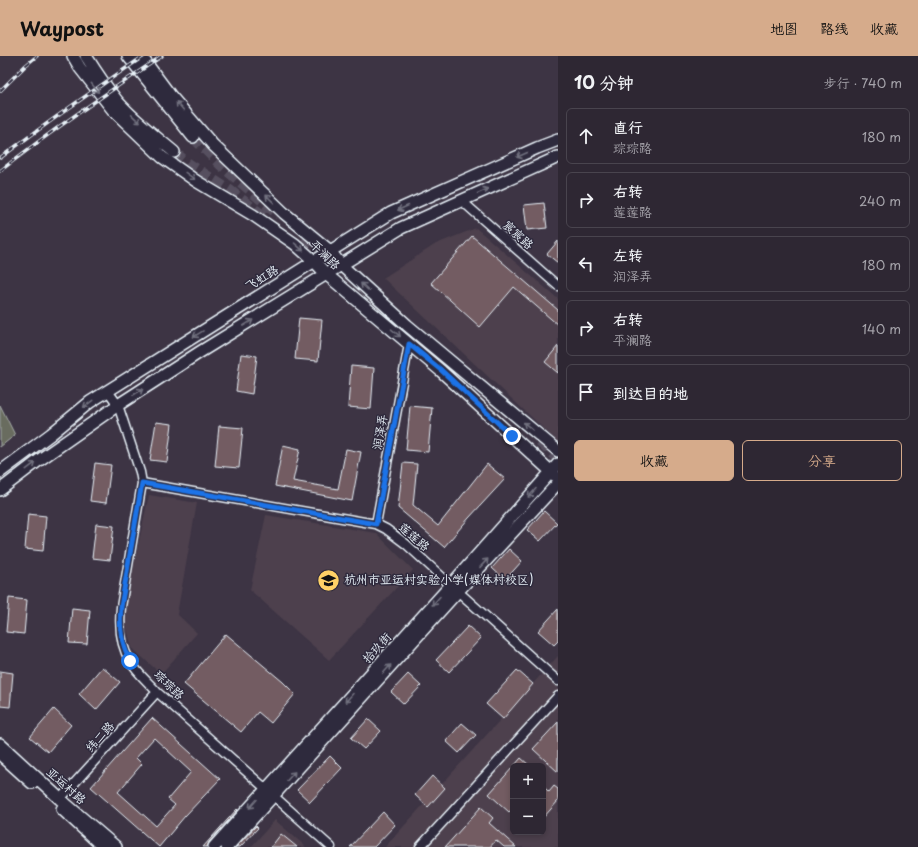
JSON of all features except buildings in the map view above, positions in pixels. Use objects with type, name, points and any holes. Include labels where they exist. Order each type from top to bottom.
[{"type":"main road","name":"平澜路","points":[[73,56],[80,68],[113,110],[162,156],[196,181],[253,215],[295,244],[326,274],[441,370],[556,471]]},
{"type":"main road","points":[[86,56],[101,81],[119,102],[135,119],[174,152]]},
{"type":"main road","points":[[128,56],[193,138]]},
{"type":"main road","name":"平澜路","points":[[141,56],[170,95],[213,145],[284,213],[330,251],[341,265],[407,325],[558,451]]},
{"type":"main road","name":"飞虹路","points":[[0,472],[90,402],[391,213],[558,140]]},
{"type":"main road","points":[[0,490],[38,461],[118,405],[200,352],[401,228],[558,157]]},
{"type":"main road","name":"拾玖街","points":[[227,847],[270,793],[454,588],[556,471]]},
{"type":"main road","name":"拾玖街","points":[[454,588],[558,483]]},
{"type":"main road","name":"亚运村路","points":[[0,744],[60,799],[116,847]]},
{"type":"main road","name":"亚运村路","points":[[0,754],[103,847]]},
{"type":"main road","name":"拾玖街","points":[[214,847],[270,793]]},
{"type":"street","name":"宸宸路","points":[[462,200],[558,286]]},
{"type":"street","name":"润泽弄","points":[[376,524],[409,344]]},
{"type":"street","name":"琮琮路","points":[[108,391],[118,405],[140,472],[142,483],[121,607],[120,628],[122,640],[130,661],[157,692],[331,847]]},
{"type":"street","name":"莲莲路","points":[[142,483],[376,524],[386,529],[406,544],[558,681]]},
{"type":"street","name":"纬二路","points":[[60,799],[157,692]]},
{"type":"street","points":[[420,847],[558,696]]},
{"type":"shaded area","points":[[476,228],[558,299],[558,442],[383,278],[436,244]]},
{"type":"shaded area","points":[[149,495],[197,503],[177,614],[197,633],[161,674],[132,648],[123,614]]},
{"type":"shaded area","name":"杭州市亚运村实验小学(媒体村校区)","points":[[266,515],[376,533],[413,570],[329,660],[250,590]]},
{"type":"shaded area","points":[[558,656],[558,847],[385,847]]},
{"type":"shaded area","points":[[275,820],[306,847],[251,847]]},
{"type":"green space","points":[[0,405],[15,435],[0,447]]},
{"type":"tunnel","points":[[193,137],[221,165],[279,215]]},
{"type":"tunnel","points":[[174,152],[190,165],[229,190],[266,218]]},
{"type":"tunnel","points":[[304,237],[332,261]]},
{"type":"tunnel","points":[[540,442],[558,459]]},
{"type":"railway","points":[[0,91],[37,56]]},
{"type":"railway","points":[[0,158],[71,106],[144,56]]},
{"type":"railway","points":[[0,171],[60,126],[162,56]]},
{"type":"place","name":"杭州市亚运村实验小学(媒体村校区)","points":[[328,580]]},
{"type":"route","points":[[130,661],[122,640],[120,618],[142,483],[376,524],[409,344],[441,370],[512,436]]}]
